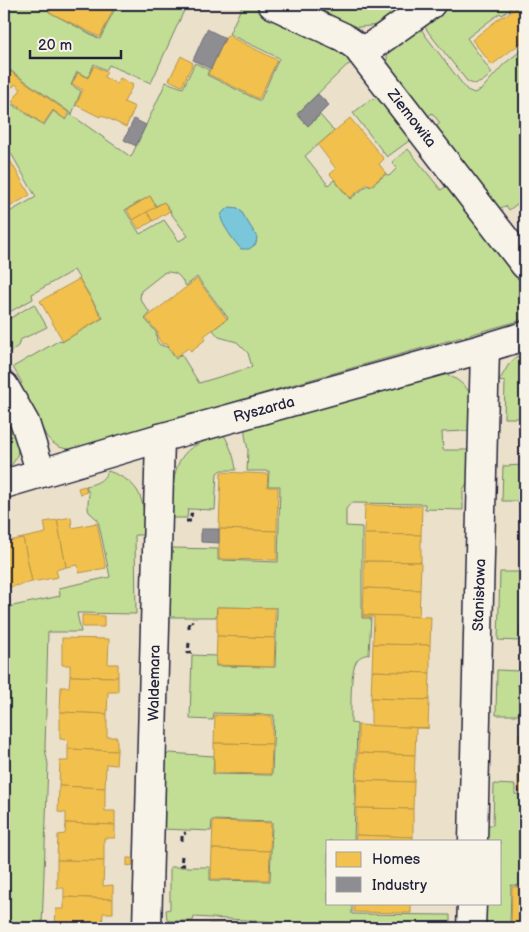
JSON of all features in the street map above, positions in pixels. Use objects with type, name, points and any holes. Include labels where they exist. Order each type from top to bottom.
[{"type":"street","name":"Ziemowita","points":[[272,4],[343,37],[356,46],[525,265]]},
{"type":"street","points":[[362,53],[431,4]]},
{"type":"street","name":"Ryszarda","points":[[4,484],[160,438],[525,336]]},
{"type":"street","name":"Stanisława","points":[[473,840],[485,348]]},
{"type":"street","points":[[4,386],[25,423],[41,473]]},
{"type":"street","name":"Waldemara","points":[[148,928],[160,438]]},
{"type":"street","points":[[471,928],[472,904]]},
{"type":"path","points":[[189,628],[189,621],[193,622]]},
{"type":"path","points":[[189,643],[188,653],[192,652]]},
{"type":"path","points":[[182,842],[182,834],[186,834]]},
{"type":"path","points":[[182,856],[181,865],[185,865]]},
{"type":"green space","points":[[7,4],[52,4],[49,12],[100,39],[117,4],[187,4],[151,83],[109,65],[106,70],[94,64],[88,77],[77,72],[71,85],[81,91],[72,114],[4,66],[4,10]]},
{"type":"green space","points":[[243,4],[250,4],[334,44],[357,60],[346,66],[297,114],[308,126],[320,115],[334,131],[305,156],[328,185],[334,180],[350,199],[368,185],[370,187],[386,174],[389,176],[397,168],[392,162],[408,149],[441,190],[449,184],[525,282],[525,317],[522,320],[75,449],[59,447],[47,437],[18,386],[22,383],[13,367],[103,318],[74,270],[32,294],[33,299],[4,315],[4,215],[36,197],[4,141],[4,101],[44,125],[53,111],[66,120],[70,114],[131,157],[166,82],[183,88],[195,63],[209,70],[207,75],[260,101],[279,58],[229,34]],"holes":[[[150,196],[156,206],[164,202],[188,236],[179,241],[164,220],[140,234],[125,210]],[[165,272],[176,274],[186,286],[197,277],[228,318],[213,330],[219,337],[237,342],[248,353],[252,367],[199,383],[181,354],[176,359],[167,347],[160,345],[157,341],[156,332],[145,319],[150,313],[140,299],[141,291]]]},
{"type":"green space","points":[[301,4],[411,4],[379,25],[351,27]]},
{"type":"green space","points":[[450,4],[517,4],[502,15],[500,13],[467,38],[492,73],[481,82],[474,84],[467,81],[423,24]]},
{"type":"green space","points":[[420,27],[467,90],[474,93],[481,90],[504,64],[523,49],[525,52],[525,198],[509,210],[506,206],[494,210],[432,130],[440,123],[432,113],[424,120],[387,64],[387,56],[390,49]]},
{"type":"green space","points":[[379,95],[413,138],[387,157],[353,113]]},
{"type":"green space","points":[[34,304],[47,327],[20,340],[18,346],[6,355],[4,352],[4,322]]},
{"type":"green space","points":[[525,350],[525,418],[504,418],[505,382],[499,381],[509,364]]},
{"type":"green space","points":[[435,374],[448,375],[457,380],[467,389],[471,396],[473,409],[472,427],[468,431],[442,432],[443,450],[471,450],[470,478],[463,490],[463,510],[425,509],[425,504],[351,503],[346,509],[346,526],[362,527],[362,618],[371,618],[369,654],[361,656],[357,660],[352,682],[351,723],[357,724],[354,840],[326,840],[326,904],[352,904],[352,914],[450,915],[450,928],[339,926],[339,928],[279,928],[279,922],[194,917],[193,921],[167,920],[166,910],[170,909],[170,867],[210,867],[210,880],[270,881],[272,822],[212,820],[211,831],[163,829],[166,756],[169,753],[214,756],[213,774],[272,775],[274,715],[214,713],[213,720],[190,719],[192,655],[216,656],[216,666],[275,667],[277,608],[217,607],[216,617],[170,617],[172,548],[218,549],[218,560],[278,562],[280,486],[268,486],[269,471],[247,471],[248,450],[245,429]]},
{"type":"green space","points":[[4,413],[18,443],[18,451],[12,465],[4,471]]},
{"type":"green space","points":[[224,435],[232,452],[236,470],[221,470],[217,473],[215,510],[188,509],[187,518],[172,518],[173,487],[177,466],[182,457],[198,444]]},
{"type":"green space","points":[[524,465],[525,501],[502,501],[503,466]]},
{"type":"green space","points":[[108,471],[129,481],[140,495],[144,512],[144,535],[135,535],[136,614],[77,613],[81,632],[48,632],[45,749],[48,764],[42,928],[4,928],[4,601],[6,600],[8,607],[60,596],[59,588],[110,577],[98,520],[89,512],[89,494],[86,486],[99,482]]},
{"type":"green space","points":[[500,572],[521,572],[521,586],[525,586],[525,625],[520,625],[519,641],[498,640]]},
{"type":"green space","points":[[497,670],[519,671],[518,686],[525,687],[525,715],[496,715]]},
{"type":"green space","points":[[494,784],[515,785],[515,794],[525,795],[525,886],[511,885],[510,928],[479,928],[480,904],[502,904],[502,840],[481,840],[482,825],[493,825]]},
{"type":"water","points":[[230,207],[238,208],[241,211],[257,237],[256,244],[249,249],[241,249],[232,238],[221,218],[224,211]]},
{"type":"building: Homes","points":[[53,4],[116,4],[100,37],[49,12]]},
{"type":"building: Homes","points":[[521,4],[525,4],[525,46],[522,42],[492,65],[472,40],[502,16]]},
{"type":"building: Homes","points":[[227,35],[277,60],[259,99],[208,74]]},
{"type":"building: Homes","points":[[181,56],[193,63],[182,86],[169,80]]},
{"type":"building: Homes","points":[[94,66],[107,72],[104,77],[117,84],[120,78],[133,85],[124,102],[135,107],[126,127],[76,105],[83,90],[72,84],[78,73],[88,78]]},
{"type":"building: Homes","points":[[4,67],[69,113],[65,119],[53,110],[43,124],[12,102],[21,89],[15,84],[13,87],[4,81]]},
{"type":"building: Homes","points":[[350,118],[384,159],[379,164],[386,173],[370,186],[368,183],[350,198],[330,174],[336,169],[318,145]]},
{"type":"building: Homes","points":[[4,150],[30,195],[4,210]]},
{"type":"building: Homes","points":[[150,196],[156,207],[133,220],[127,210]]},
{"type":"building: Homes","points":[[164,202],[170,211],[153,221],[147,212]]},
{"type":"building: Homes","points":[[147,212],[153,221],[139,229],[133,220]]},
{"type":"building: Homes","points":[[79,279],[102,318],[63,341],[40,301]]},
{"type":"building: Homes","points":[[197,279],[227,319],[204,336],[206,339],[191,351],[188,348],[176,357],[167,344],[162,344],[158,338],[158,333],[146,318]]},
{"type":"building: Homes","points":[[221,472],[268,474],[267,487],[278,487],[277,531],[219,529]]},
{"type":"building: Homes","points":[[85,486],[87,492],[80,494],[78,488]]},
{"type":"building: Homes","points":[[365,505],[422,506],[421,535],[364,534]]},
{"type":"building: Homes","points":[[71,517],[72,528],[97,523],[106,568],[79,573],[78,565],[66,567],[57,520]]},
{"type":"building: Homes","points":[[57,520],[66,567],[56,570],[58,577],[32,582],[23,538],[46,533],[44,522]]},
{"type":"building: Homes","points":[[219,529],[277,531],[277,560],[219,559]]},
{"type":"building: Homes","points":[[364,534],[421,535],[421,562],[364,561]]},
{"type":"building: Homes","points":[[23,538],[32,582],[6,588],[4,580],[4,542]]},
{"type":"building: Homes","points":[[524,550],[525,580],[523,580]]},
{"type":"building: Homes","points":[[364,561],[421,562],[420,590],[364,588]]},
{"type":"building: Homes","points":[[364,588],[420,590],[419,617],[363,615]]},
{"type":"building: Homes","points":[[217,607],[275,608],[275,638],[217,636]]},
{"type":"building: Homes","points":[[82,615],[104,616],[104,627],[82,627]]},
{"type":"building: Homes","points":[[363,615],[431,617],[430,645],[373,644],[374,617],[363,617]]},
{"type":"building: Homes","points":[[522,627],[525,627],[525,656],[521,656]]},
{"type":"building: Homes","points":[[217,636],[275,638],[274,667],[216,665]]},
{"type":"building: Homes","points":[[62,638],[109,639],[108,664],[118,664],[118,677],[70,676],[70,665],[62,665]]},
{"type":"building: Homes","points":[[373,644],[430,645],[430,673],[372,671]]},
{"type":"building: Homes","points":[[521,656],[525,656],[525,685],[520,685]]},
{"type":"building: Homes","points":[[372,671],[430,673],[429,700],[371,698]]},
{"type":"building: Homes","points":[[70,676],[118,677],[118,692],[108,692],[107,714],[60,712],[61,687],[69,687]]},
{"type":"building: Homes","points":[[371,698],[429,700],[428,728],[371,726]]},
{"type":"building: Homes","points":[[60,712],[107,714],[107,737],[117,737],[117,751],[68,749],[68,740],[60,739]]},
{"type":"building: Homes","points":[[215,715],[272,716],[272,744],[214,743]]},
{"type":"building: Homes","points":[[358,725],[428,728],[416,728],[415,755],[358,753]]},
{"type":"building: Homes","points":[[519,733],[525,733],[525,762],[518,762]]},
{"type":"building: Homes","points":[[214,743],[272,744],[271,774],[214,773]]},
{"type":"building: Homes","points":[[68,749],[117,751],[116,765],[106,764],[105,788],[59,786],[60,761],[68,761]]},
{"type":"building: Homes","points":[[358,753],[415,755],[414,782],[357,780]]},
{"type":"building: Homes","points":[[518,762],[525,762],[525,792],[518,792]]},
{"type":"building: Homes","points":[[357,780],[414,782],[413,809],[356,808]]},
{"type":"building: Homes","points":[[59,786],[105,788],[105,811],[115,811],[115,825],[66,823],[66,813],[58,812]]},
{"type":"building: Homes","points":[[356,808],[413,809],[413,837],[356,835]]},
{"type":"building: Homes","points":[[213,821],[271,823],[270,851],[212,849]]},
{"type":"building: Homes","points":[[66,823],[115,825],[115,838],[104,838],[104,861],[57,860],[58,835],[65,834]]},
{"type":"building: Homes","points":[[356,835],[413,837],[413,840],[355,840]]},
{"type":"building: Homes","points":[[212,849],[270,851],[269,880],[211,879]]},
{"type":"building: Homes","points":[[127,858],[132,858],[133,865],[127,866]]},
{"type":"building: Homes","points":[[57,860],[104,861],[103,886],[113,885],[113,899],[64,897],[64,888],[57,888]]},
{"type":"building: Homes","points":[[512,887],[525,887],[525,928],[511,928]]},
{"type":"building: Homes","points":[[64,897],[113,899],[113,913],[103,913],[102,928],[55,928],[56,909],[64,909]]},
{"type":"building: Homes","points":[[354,904],[411,904],[411,913],[354,912]]},
{"type":"building: Homes","points":[[209,924],[237,925],[237,928],[209,928]]},
{"type":"building: Industry","points":[[207,29],[225,38],[211,69],[193,60]]},
{"type":"building: Industry","points":[[318,94],[329,105],[308,126],[297,114]]},
{"type":"building: Industry","points":[[134,119],[146,125],[136,146],[124,140]]},
{"type":"building: Industry","points":[[201,529],[219,529],[219,543],[201,542]]}]
